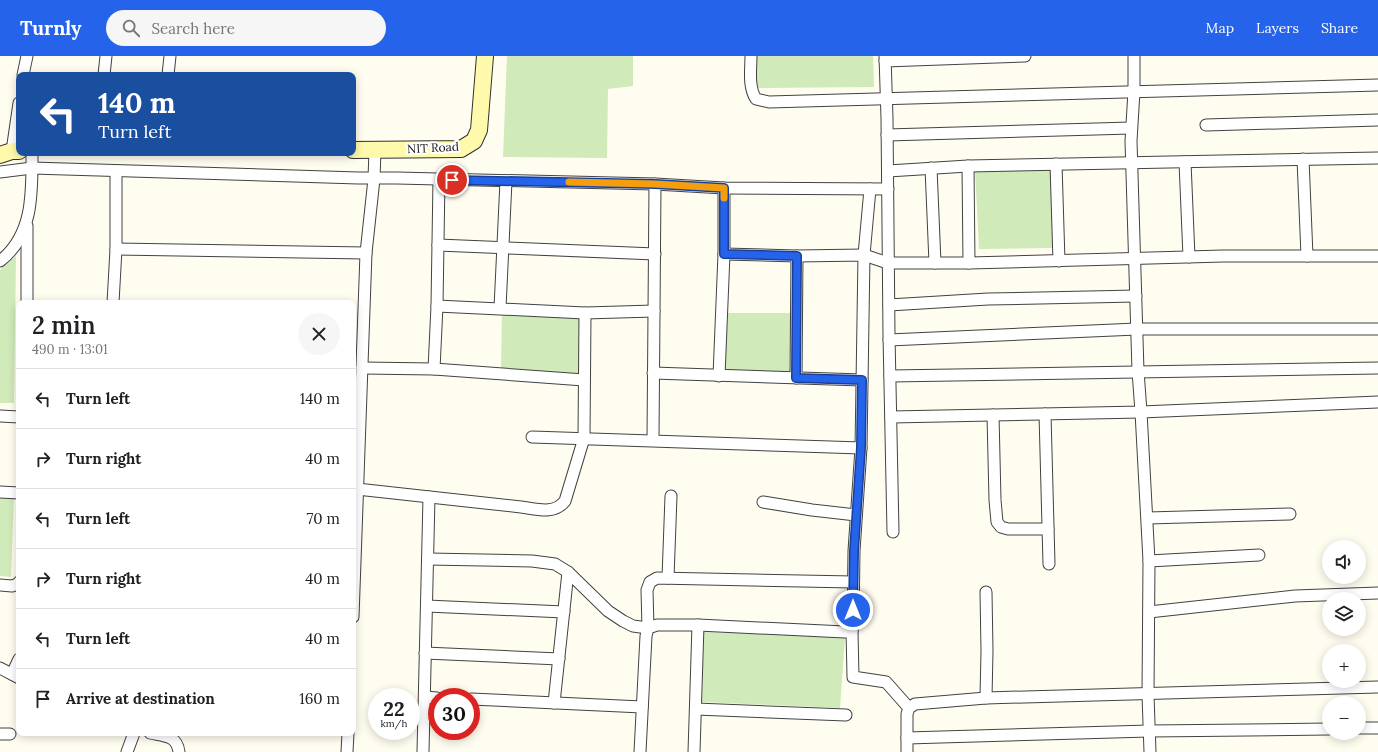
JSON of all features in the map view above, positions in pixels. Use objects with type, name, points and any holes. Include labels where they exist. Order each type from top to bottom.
[{"type":"main road","name":"NIT Road","points":[[356,150],[461,149],[474,141],[479,130],[485,56]]},
{"type":"street","points":[[24,72],[27,56]]},
{"type":"street","points":[[104,72],[106,56]]},
{"type":"street","points":[[168,72],[170,56]]},
{"type":"street","points":[[751,56],[752,89],[756,99],[768,102],[887,100],[1134,91],[1378,85]]},
{"type":"street","points":[[893,532],[890,417],[887,100],[885,59],[1025,56]]},
{"type":"street","points":[[1134,56],[1134,91],[1131,128],[1134,259],[1138,371],[1142,412],[1148,518],[1148,695],[1150,752]]},
{"type":"street","points":[[10,152],[16,119]]},
{"type":"street","points":[[1206,125],[1378,120]]},
{"type":"street","points":[[887,135],[1131,128]]},
{"type":"street","points":[[356,510],[356,453],[362,368],[358,328],[374,178],[375,150]]},
{"type":"street","points":[[27,300],[27,223],[32,187],[32,156]]},
{"type":"street","points":[[888,171],[968,166],[1378,158]]},
{"type":"street","points":[[1303,159],[1307,256]]},
{"type":"street","points":[[1185,162],[1190,257]]},
{"type":"street","points":[[1056,164],[1059,260]]},
{"type":"street","points":[[968,166],[969,263]]},
{"type":"street","points":[[0,172],[32,168],[374,178],[655,184],[724,188],[888,189]]},
{"type":"street","points":[[931,168],[934,263]]},
{"type":"street","points":[[113,300],[116,249],[116,171]]},
{"type":"street","points":[[434,369],[437,306],[439,179]]},
{"type":"street","points":[[500,308],[506,181]]},
{"type":"street","points":[[652,440],[655,184]]},
{"type":"street","points":[[719,376],[724,254],[724,188]]},
{"type":"street","points":[[870,189],[864,255],[861,448],[853,582],[853,677],[886,682],[909,708]]},
{"type":"street","points":[[0,261],[15,246],[27,223]]},
{"type":"street","points":[[438,245],[654,254]]},
{"type":"street","points":[[116,249],[366,253]]},
{"type":"street","points":[[724,254],[797,256],[864,255],[888,263],[969,263],[1190,257],[1378,256]]},
{"type":"street","points":[[796,378],[797,256]]},
{"type":"street","points":[[889,305],[988,299],[1136,296]]},
{"type":"street","points":[[437,306],[585,313],[654,311]]},
{"type":"street","points":[[357,489],[539,510],[552,510],[560,507],[566,501],[584,438],[585,313]]},
{"type":"street","points":[[889,340],[1136,329],[1378,329]]},
{"type":"street","points":[[362,368],[434,369],[584,380]]},
{"type":"street","points":[[890,376],[1378,368]]},
{"type":"street","points":[[653,373],[862,380]]},
{"type":"street","points":[[890,417],[1142,412],[1378,402]]},
{"type":"street","points":[[1045,414],[1049,564]]},
{"type":"street","points":[[993,415],[997,522],[1001,527],[1008,529],[1048,529]]},
{"type":"street","points":[[0,416],[16,417]]},
{"type":"street","points":[[532,437],[861,448]]},
{"type":"street","points":[[0,492],[16,493]]},
{"type":"street","points":[[668,578],[671,496]]},
{"type":"street","points":[[423,752],[429,497]]},
{"type":"street","points":[[763,502],[856,519]]},
{"type":"street","points":[[1148,518],[1290,514]]},
{"type":"street","points":[[1149,567],[1259,555]]},
{"type":"street","points":[[428,559],[546,562],[555,564],[568,572],[608,610],[633,626],[648,628],[657,626],[698,626],[845,632],[852,631]]},
{"type":"street","points":[[554,703],[568,572]]},
{"type":"street","points":[[640,752],[646,636],[648,628],[648,590],[650,582],[657,578],[668,578],[853,582]]},
{"type":"street","points":[[0,585],[16,585]]},
{"type":"street","points":[[986,592],[986,698]]},
{"type":"street","points":[[1149,607],[1295,596],[1378,594]]},
{"type":"street","points":[[427,606],[564,612]]},
{"type":"street","points":[[694,752],[698,626]]},
{"type":"street","points":[[426,653],[559,659]]},
{"type":"street","points":[[0,668],[16,676]]},
{"type":"street","points":[[906,752],[907,714],[909,708],[915,704],[986,698],[1148,695],[1378,687]]},
{"type":"street","points":[[424,697],[428,697]]},
{"type":"street","points":[[480,699],[642,707]]},
{"type":"street","points":[[696,709],[846,715]]},
{"type":"street","points":[[1366,728],[1378,728]]},
{"type":"street","points":[[907,738],[1149,731],[1322,729]]},
{"type":"street","points":[[127,752],[133,736]]},
{"type":"street","points":[[163,736],[175,740],[178,745],[179,752]]},
{"type":"street","points":[[347,752],[348,736]]},
{"type":"green space","points":[[507,56],[633,56],[633,86],[608,89],[607,158],[503,157]]},
{"type":"green space","points":[[756,56],[873,56],[874,87],[756,88]]},
{"type":"green space","points":[[1052,167],[1052,248],[979,249],[975,170]]},
{"type":"green space","points":[[16,256],[14,403],[0,403],[0,270]]},
{"type":"green space","points":[[502,311],[580,317],[579,375],[501,370]]},
{"type":"green space","points":[[728,313],[790,313],[790,373],[725,370]]},
{"type":"green space","points":[[0,495],[14,495],[11,577],[0,576]]},
{"type":"green space","points":[[704,632],[845,637],[840,708],[702,702]]},
{"type":"slow traffic","points":[[569,182],[655,184],[724,188],[724,198]]},
{"type":"route","points":[[452,180],[655,184],[724,188],[724,254],[797,256],[796,378],[862,380],[861,448],[854,551],[853,610]]}]
